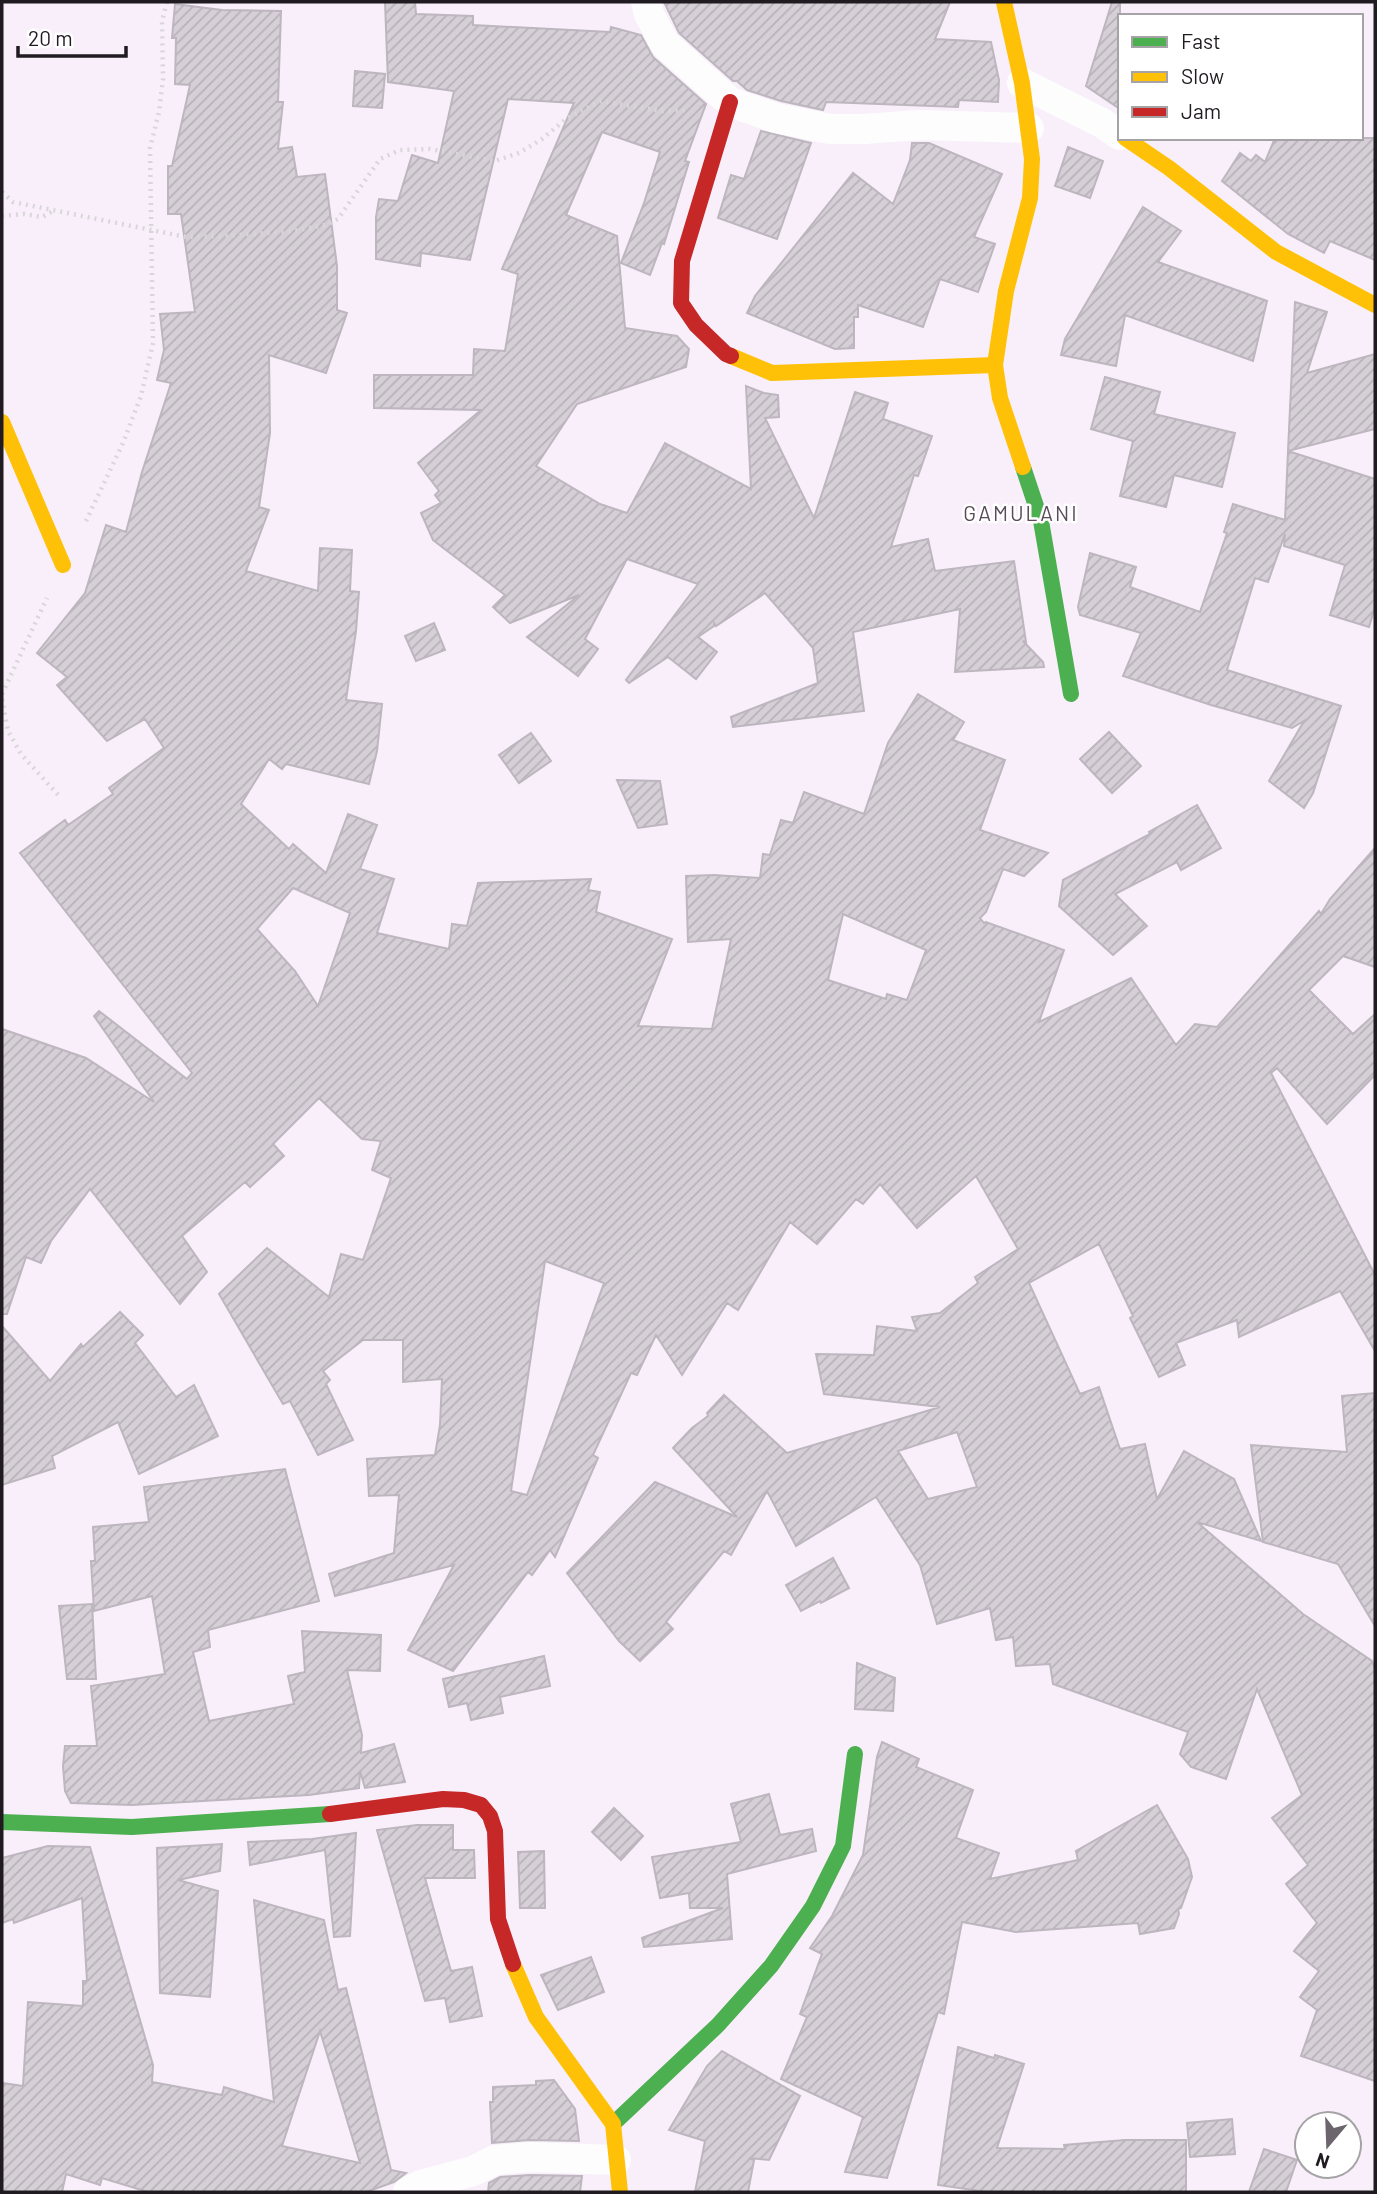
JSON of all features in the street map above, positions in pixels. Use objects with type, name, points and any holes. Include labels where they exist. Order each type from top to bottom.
[{"type":"street","points":[[646,2],[649,14],[665,44],[730,102],[776,118],[830,129],[919,125],[1029,128]]},
{"type":"street","points":[[1004,2],[1022,83],[1031,159],[1030,198],[1006,291],[995,365],[1000,398],[1041,520],[1071,694]]},
{"type":"street","points":[[1022,83],[1118,134]]},
{"type":"street","points":[[730,102],[682,261],[681,303],[696,325],[711,340],[726,354],[772,373],[995,365]]},
{"type":"street","points":[[1128,140],[1170,168],[1276,252],[1375,305]]},
{"type":"street","points":[[2,422],[63,565]]},
{"type":"street","points":[[613,2124],[727,2015],[771,1966],[813,1906],[843,1846],[855,1754]]},
{"type":"street","points":[[2,1822],[132,1827],[311,1817],[443,1799],[464,1800],[481,1805],[490,1816],[495,1831],[498,1919],[517,1975],[537,2017],[613,2124],[620,2192]]},
{"type":"street","points":[[408,2192],[421,2185],[473,2171],[495,2160],[530,2157],[616,2160]]},
{"type":"path","points":[[59,796],[21,754],[8,730],[2,696],[63,565],[94,506],[141,396],[153,343],[150,148],[159,112],[163,79],[162,21],[167,2]]},
{"type":"path","points":[[2,192],[13,202],[186,237],[293,231],[325,225],[338,219],[380,159],[400,150],[430,149],[495,161],[519,153],[542,139],[566,119],[601,101],[661,111],[693,110],[730,102]]},
{"type":"path","points":[[2,216],[42,217],[54,211]]},
{"type":"building","points":[[385,2],[415,2],[416,14],[473,16],[473,25],[610,32],[611,27],[641,35],[653,57],[706,104],[685,161],[689,162],[664,244],[662,243],[650,275],[621,263],[660,152],[602,132],[566,215],[617,236],[625,328],[677,336],[689,349],[686,367],[577,404],[536,466],[600,504],[627,513],[665,443],[751,489],[746,386],[778,395],[779,417],[765,418],[814,518],[855,392],[888,403],[883,419],[932,436],[918,476],[914,475],[891,547],[928,539],[935,571],[1014,561],[1026,642],[1023,641],[1043,662],[1044,667],[955,672],[960,609],[853,632],[864,711],[733,727],[731,717],[818,683],[813,648],[765,593],[716,626],[714,623],[714,626],[698,637],[717,652],[696,679],[668,657],[629,683],[626,680],[698,584],[627,559],[585,639],[598,649],[578,676],[527,637],[579,595],[510,623],[493,607],[505,595],[433,540],[421,513],[441,503],[435,495],[439,491],[418,463],[481,410],[374,408],[374,375],[473,375],[474,349],[505,351],[518,274],[502,269],[574,103],[508,99],[470,260],[421,253],[420,266],[376,259],[379,199],[398,201],[412,155],[438,163],[454,91],[388,82]]},
{"type":"building","points":[[664,2],[950,2],[935,39],[991,42],[999,80],[998,102],[959,100],[958,107],[826,102],[823,110],[781,101],[747,90],[737,81],[733,81],[679,33]]},
{"type":"building","points":[[1112,2],[1120,2],[1118,108],[1086,86]]},
{"type":"building","points":[[175,4],[222,10],[281,11],[278,102],[283,102],[278,149],[292,147],[297,177],[325,174],[337,266],[337,310],[347,313],[326,373],[269,355],[270,433],[259,507],[269,510],[246,571],[318,591],[320,548],[352,550],[350,591],[359,592],[346,700],[382,704],[377,751],[369,784],[286,764],[282,769],[269,759],[241,804],[289,849],[293,844],[326,873],[348,814],[377,825],[360,869],[394,879],[377,933],[449,949],[452,924],[467,926],[478,883],[591,879],[588,890],[600,892],[596,912],[672,939],[638,1026],[712,1029],[731,939],[688,942],[686,876],[760,878],[763,854],[770,855],[781,820],[793,823],[804,792],[864,814],[888,743],[918,694],[964,722],[953,740],[1005,760],[980,830],[1048,853],[1024,876],[1003,869],[986,912],[980,918],[984,923],[1064,950],[1039,1022],[1131,978],[1176,1045],[1195,1024],[1217,1027],[1319,911],[1321,914],[1330,899],[1375,848],[1375,967],[1343,956],[1309,990],[1353,1034],[1375,1014],[1375,1075],[1327,1124],[1277,1068],[1271,1073],[1375,1275],[1375,1351],[1340,1291],[1239,1337],[1237,1320],[1176,1343],[1185,1365],[1159,1377],[1130,1318],[1133,1316],[1099,1244],[1029,1283],[1080,1394],[1099,1387],[1120,1449],[1145,1444],[1157,1499],[1184,1451],[1234,1479],[1261,1541],[1197,1522],[1303,1614],[1372,1661],[1375,1669],[1375,2081],[1301,2056],[1317,2010],[1300,1997],[1319,1971],[1294,1951],[1317,1923],[1286,1884],[1308,1865],[1272,1818],[1302,1795],[1257,1689],[1226,1779],[1191,1767],[1180,1754],[1188,1732],[1053,1684],[1050,1664],[1016,1666],[1013,1637],[996,1640],[990,1608],[937,1624],[920,1565],[876,1497],[796,1546],[767,1491],[731,1555],[724,1551],[666,1622],[673,1629],[640,1661],[619,1641],[567,1573],[655,1482],[737,1517],[673,1448],[708,1416],[707,1413],[724,1395],[787,1453],[940,1407],[824,1394],[816,1354],[874,1355],[877,1326],[917,1331],[912,1317],[940,1313],[978,1283],[975,1277],[1018,1249],[976,1176],[917,1228],[880,1184],[863,1204],[856,1199],[817,1244],[790,1222],[738,1310],[727,1303],[682,1375],[656,1335],[637,1375],[631,1373],[593,1455],[598,1458],[555,1557],[550,1550],[532,1575],[528,1572],[453,1671],[408,1650],[454,1565],[335,1596],[329,1574],[394,1553],[399,1495],[369,1496],[367,1459],[435,1455],[440,1425],[442,1379],[403,1382],[403,1340],[363,1340],[323,1371],[330,1380],[326,1384],[353,1440],[318,1455],[290,1401],[283,1404],[219,1294],[267,1248],[329,1297],[341,1254],[363,1260],[391,1178],[372,1170],[381,1141],[362,1139],[319,1098],[273,1144],[284,1156],[250,1187],[245,1182],[182,1236],[207,1272],[180,1304],[90,1189],[51,1241],[41,1263],[26,1257],[7,1314],[2,1314],[2,1029],[86,1058],[154,1102],[94,1016],[99,1011],[187,1079],[192,1073],[20,853],[65,820],[68,825],[113,794],[109,788],[164,748],[145,719],[107,741],[57,685],[67,677],[37,653],[85,593],[106,525],[126,532],[171,383],[157,380],[164,350],[160,314],[195,312],[181,214],[168,214],[168,166],[172,166],[190,85],[175,84],[176,38],[172,38]],"holes":[[[293,888],[350,913],[318,1006],[295,971],[257,929]],[[843,914],[926,950],[907,1000],[887,994],[886,999],[828,980]],[[545,1261],[604,1283],[527,1495],[511,1491]],[[957,1432],[977,1487],[928,1499],[898,1451]]]},
{"type":"building","points":[[355,71],[385,74],[382,108],[353,106]]},
{"type":"building","points":[[761,131],[811,143],[777,239],[718,218],[731,175],[744,179]]},
{"type":"building","points":[[1375,138],[1375,260],[1330,241],[1324,253],[1288,234],[1222,181],[1240,153],[1251,161],[1256,155],[1265,162],[1274,140]]},
{"type":"building","points":[[912,143],[929,143],[1002,174],[974,237],[995,244],[978,292],[940,279],[923,327],[858,305],[858,317],[854,317],[854,348],[835,349],[747,313],[755,296],[853,173],[893,204],[910,160]]},
{"type":"building","points":[[1068,147],[1103,161],[1090,198],[1055,186]]},
{"type":"building","points":[[1143,207],[1181,231],[1158,262],[1267,301],[1253,361],[1125,315],[1116,366],[1061,355],[1065,339]]},
{"type":"building","points":[[1295,302],[1327,312],[1307,373],[1375,354],[1375,429],[1288,451]]},
{"type":"building","points":[[1105,377],[1160,392],[1154,414],[1235,433],[1222,487],[1174,475],[1166,507],[1120,496],[1133,441],[1091,429]]},
{"type":"building","points":[[1288,451],[1375,479],[1375,607],[1369,627],[1330,615],[1345,565],[1284,546],[1285,534],[1268,582],[1255,578],[1227,670],[1341,706],[1313,793],[1304,808],[1269,781],[1304,721],[1292,728],[1123,676],[1141,633],[1080,615],[1078,607],[1090,553],[1136,567],[1130,587],[1200,612],[1227,533],[1224,532],[1233,504],[1285,520]]},
{"type":"building","points":[[434,623],[445,650],[416,661],[405,636]]},
{"type":"building","points":[[1109,732],[1141,766],[1112,793],[1080,759]]},
{"type":"building","points":[[531,733],[551,761],[519,783],[499,755]]},
{"type":"building","points":[[617,780],[660,781],[667,824],[638,828]]},
{"type":"building","points":[[1197,805],[1221,848],[1181,870],[1177,862],[1115,894],[1147,926],[1113,955],[1059,906],[1063,880],[1150,834],[1149,832]]},
{"type":"building","points":[[120,1312],[143,1335],[135,1343],[176,1397],[194,1385],[218,1436],[139,1474],[118,1422],[52,1456],[55,1468],[2,1485],[2,1326],[50,1381],[81,1344],[83,1347]]},
{"type":"building","points":[[1375,1393],[1375,1626],[1338,1564],[1263,1542],[1251,1445],[1347,1452],[1342,1396]]},
{"type":"building","points":[[285,1469],[319,1601],[208,1630],[210,1647],[193,1652],[209,1721],[294,1704],[288,1676],[305,1672],[302,1631],[381,1635],[380,1671],[347,1670],[362,1735],[361,1753],[394,1744],[405,1782],[365,1788],[360,1771],[359,1788],[309,1795],[132,1805],[71,1803],[65,1791],[65,1746],[97,1746],[91,1686],[165,1674],[152,1596],[94,1611],[91,1561],[95,1561],[93,1527],[149,1522],[144,1487]]},
{"type":"building","points":[[833,1558],[849,1588],[801,1611],[786,1585]]},
{"type":"building","points":[[92,1604],[96,1679],[67,1679],[59,1606]]},
{"type":"building","points":[[544,1656],[550,1686],[500,1697],[503,1713],[471,1720],[467,1703],[449,1707],[443,1679]]},
{"type":"building","points":[[857,1663],[895,1678],[893,1711],[855,1709]]},
{"type":"building","points":[[882,1742],[919,1759],[916,1767],[973,1790],[956,1838],[999,1853],[990,1879],[1078,1860],[1076,1851],[1157,1805],[1188,1859],[1192,1877],[1181,1908],[1178,1909],[1174,1928],[1140,1934],[1138,1923],[1016,1932],[962,1922],[944,2014],[938,2012],[887,2178],[845,2172],[863,2117],[781,2079],[807,2017],[800,2014],[822,1954],[810,1948],[832,1916],[863,1855],[877,1757]]},
{"type":"building","points":[[769,1794],[780,1835],[812,1829],[816,1851],[727,1874],[732,1939],[644,1947],[642,1938],[723,1908],[690,1908],[689,1893],[660,1898],[652,1857],[741,1842],[731,1804]]},
{"type":"building","points":[[614,1808],[643,1836],[621,1860],[592,1832]]},
{"type":"building","points":[[417,1825],[453,1825],[453,1850],[474,1850],[475,1878],[425,1878],[451,1971],[472,1967],[482,2016],[450,2022],[445,1998],[425,2001],[377,1830]]},
{"type":"building","points":[[356,1833],[350,1936],[334,1937],[325,1850],[250,1865],[248,1842],[312,1839]]},
{"type":"building","points":[[222,1844],[220,1871],[178,1880],[218,1891],[210,1997],[160,1993],[157,1848]]},
{"type":"building","points":[[48,1846],[90,1847],[153,2065],[152,2082],[222,2095],[224,2087],[274,2102],[254,1900],[324,1920],[338,1990],[346,1988],[391,2170],[406,2173],[394,2182],[366,2192],[148,2192],[102,2178],[100,2185],[66,2174],[62,2192],[2,2192],[2,2083],[23,2086],[28,2002],[83,2006],[83,1981],[87,1981],[82,1898],[14,1923],[13,1919],[2,1923],[2,1858]],"holes":[[[320,2031],[360,2163],[282,2146]]]},
{"type":"building","points":[[544,1851],[545,1908],[520,1908],[518,1852]]},
{"type":"building","points":[[591,1957],[604,1992],[558,2010],[541,1975]]},
{"type":"building","points":[[958,2047],[1024,2064],[997,2148],[1065,2149],[1064,2145],[1125,2140],[1186,2140],[1186,2192],[987,2192],[938,2185]]},
{"type":"building","points":[[722,2051],[800,2096],[769,2160],[749,2158],[754,2160],[748,2192],[695,2192],[705,2141],[669,2130],[707,2066]]},
{"type":"building","points":[[554,2080],[575,2109],[579,2141],[529,2140],[492,2143],[490,2102],[493,2102],[493,2087],[536,2085],[536,2081]]},
{"type":"building","points":[[1232,2119],[1235,2154],[1190,2157],[1187,2123]]},
{"type":"building","points":[[1264,2149],[1293,2159],[1293,2172],[1286,2192],[1249,2192]]},
{"type":"building","points":[[582,2176],[580,2192],[488,2192],[489,2183],[500,2177]]},
{"type":"traffic: fast","points":[[1023,467],[1041,521],[1071,694]]},
{"type":"traffic: fast","points":[[613,2124],[718,2025],[771,1966],[813,1906],[843,1846],[855,1754]]},
{"type":"traffic: fast","points":[[2,1822],[132,1827],[330,1814]]},
{"type":"traffic: slow","points":[[1004,2],[1022,83],[1032,159],[1030,198],[1006,291],[995,365],[1000,398],[1023,467]]},
{"type":"traffic: slow","points":[[1128,140],[1169,168],[1276,252],[1375,305]]},
{"type":"traffic: slow","points":[[731,356],[772,373],[995,365]]},
{"type":"traffic: slow","points":[[2,422],[63,565]]},
{"type":"traffic: slow","points":[[513,1964],[536,2017],[613,2124],[620,2192]]},
{"type":"traffic: jam","points":[[730,102],[682,261],[681,303],[696,325],[731,356]]},
{"type":"traffic: jam","points":[[330,1814],[443,1799],[464,1800],[481,1805],[490,1816],[495,1831],[498,1919],[513,1964]]},
{"type":"district","name":"GAMULANI","points":[[1021,512]]}]
